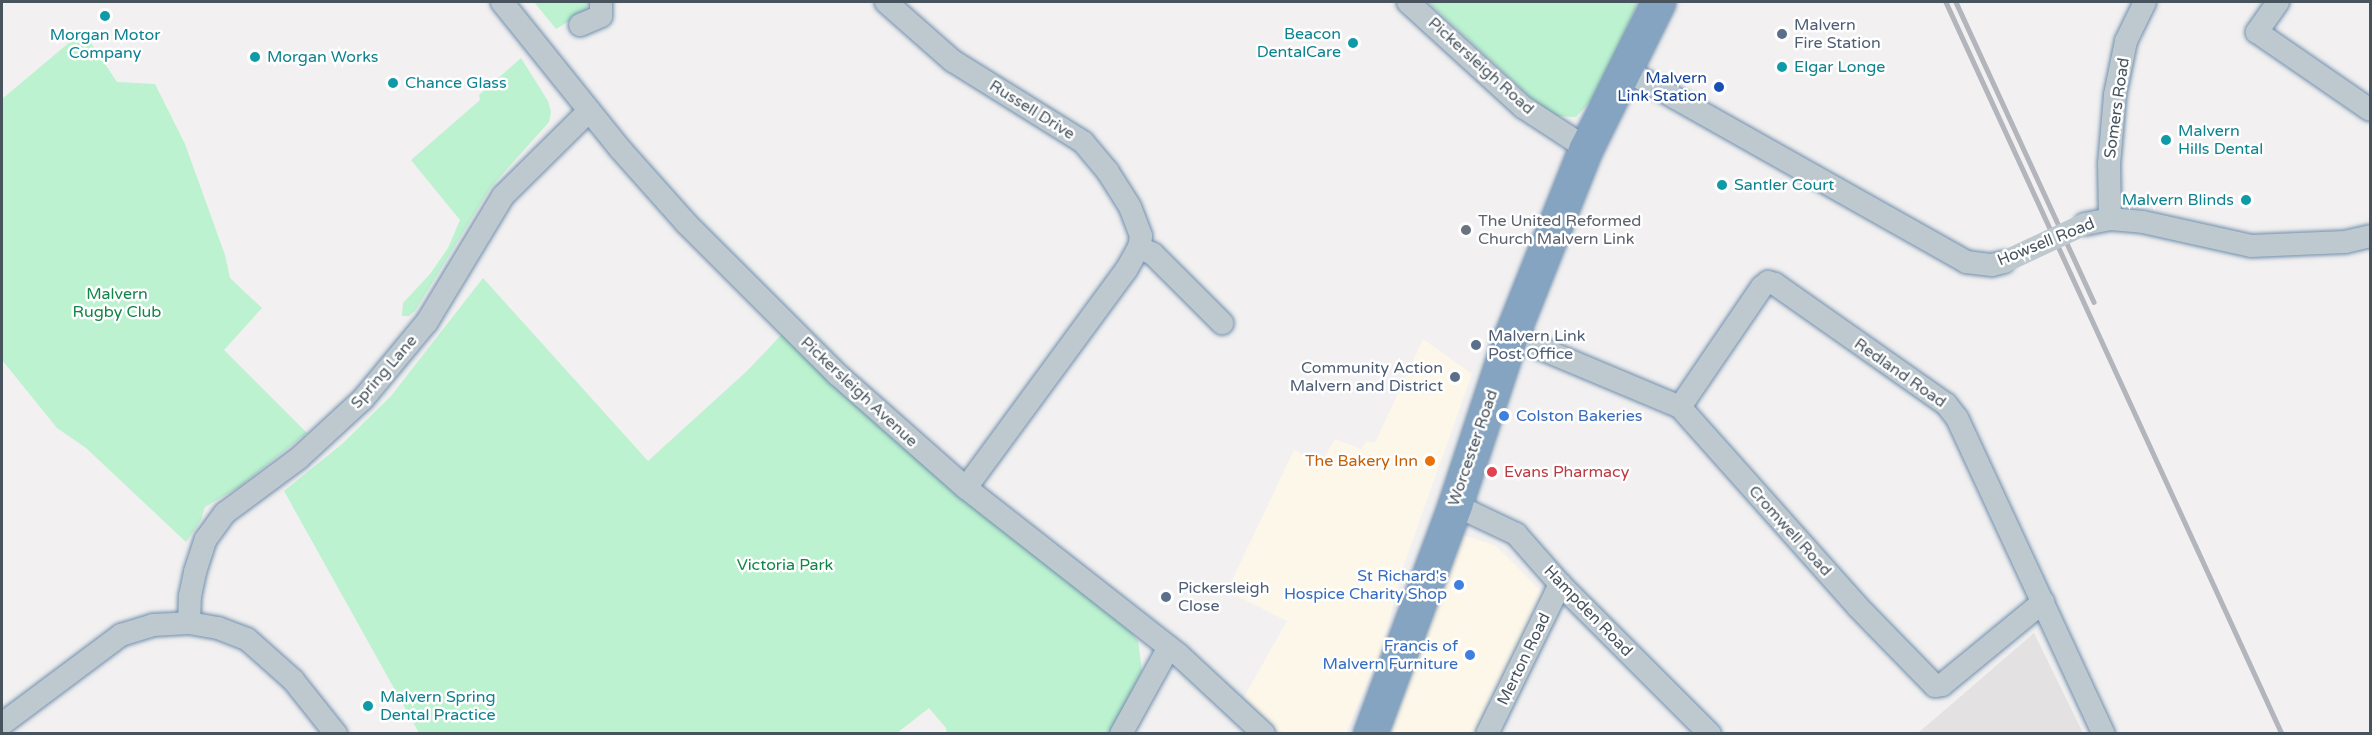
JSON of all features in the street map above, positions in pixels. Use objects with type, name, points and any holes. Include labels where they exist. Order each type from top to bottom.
[{"type":"highway","name":"Worcester Road","points":[[1370,734],[1455,505],[1511,336],[1586,148],[1658,2]]},
{"type":"street","name":"Pickersleigh Avenue","points":[[502,2],[588,112],[686,223],[837,374],[966,488],[1169,647],[1264,734]]},
{"type":"street","points":[[580,25],[601,16],[601,2]]},
{"type":"street","name":"Russell Drive","points":[[886,2],[952,61],[1083,142],[1108,172],[1130,207],[1141,236],[1139,247]]},
{"type":"street","name":"Pickersleigh Road","points":[[1408,2],[1523,107],[1586,148]]},
{"type":"street","name":"Somers Road","points":[[2110,219],[2109,164],[2115,95],[2126,41],[2145,2]]},
{"type":"street","points":[[2278,2],[2257,32],[2370,110]]},
{"type":"street","name":"Howsell Road","points":[[1624,69],[1966,262],[1992,265],[2004,262],[2085,224],[2110,219],[2144,222],[2251,246],[2345,242],[2370,236]]},
{"type":"street","name":"Spring Lane","points":[[189,623],[190,596],[195,572],[206,539],[225,513],[299,458],[363,399],[427,322],[503,196],[588,112]]},
{"type":"street","points":[[966,488],[1126,270],[1139,247],[1153,254],[1221,323]]},
{"type":"street","name":"Redland Road","points":[[1680,407],[1762,286],[1768,282],[1775,284],[1952,410],[2104,734]]},
{"type":"street","name":"Cromwell Road","points":[[1511,336],[1680,407],[1858,608],[1935,686],[1942,685],[2043,602]]},
{"type":"street","name":"Hampden Road","points":[[1455,505],[1516,534],[1560,584],[1710,734]]},
{"type":"street","name":"Merton Road","points":[[1487,734],[1560,584]]},
{"type":"street","points":[[2,724],[121,635],[153,624],[189,623],[218,628],[247,639],[293,680],[336,734]]},
{"type":"street","points":[[1121,734],[1169,647]]},
{"type":"shaded area","points":[[1423,339],[1472,374],[1401,573],[1383,646],[1346,733],[1287,733],[1276,729],[1244,697],[1287,621],[1227,591],[1294,450],[1321,463],[1335,439],[1361,449],[1366,441],[1375,443]]},
{"type":"shaded area","points":[[1461,534],[1496,546],[1546,596],[1478,733],[1385,734]]},
{"type":"shaded area","points":[[2034,633],[2083,733],[1918,733],[1946,709]]},
{"type":"green space","points":[[534,2],[587,2],[586,11],[556,29]]},
{"type":"green space","points":[[1428,2],[1638,2],[1599,92],[1576,117],[1551,116]]},
{"type":"green space","name":"Malvern Rugby Club","points":[[83,31],[117,82],[155,84],[185,144],[225,255],[230,278],[262,308],[224,350],[307,433],[239,487],[205,507],[201,520],[186,542],[86,448],[57,428],[2,360],[2,99]]},
{"type":"green space","points":[[521,58],[548,101],[551,112],[549,122],[491,187],[415,311],[409,316],[402,316],[403,303],[430,274],[448,248],[460,220],[411,160],[480,100],[479,95]]},
{"type":"green space","name":"Victoria Park","points":[[483,278],[648,461],[748,370],[784,332],[1129,629],[1138,641],[1142,671],[1111,733],[947,733],[946,728],[929,708],[897,733],[419,733],[284,491],[342,444],[391,396]]},
{"type":"railway","points":[[1946,2],[2282,734]]},
{"type":"railway","points":[[1956,2],[2094,302]]},
{"type":"place","name":"Morgan Motor Company","points":[[105,16]]},
{"type":"place","name":"Malvern Fire Station","points":[[1782,34]]},
{"type":"place","name":"Beacon DentalCare","points":[[1353,43]]},
{"type":"place","name":"Morgan Works","points":[[255,57]]},
{"type":"place","name":"Elgar Longe","points":[[1782,67]]},
{"type":"place","name":"Chance Glass","points":[[393,83]]},
{"type":"place","name":"Malvern Link Station","points":[[1719,87]]},
{"type":"place","name":"Malvern Hills Dental","points":[[2166,140]]},
{"type":"place","name":"Santler Court","points":[[1722,185]]},
{"type":"place","name":"Malvern Blinds","points":[[2246,200]]},
{"type":"place","name":"The United Reformed Church Malvern Link","points":[[1466,230]]},
{"type":"place","name":"Malvern Link Post Office","points":[[1476,345]]},
{"type":"place","name":"Community Action Malvern and District","points":[[1455,377]]},
{"type":"place","name":"Colston Bakeries","points":[[1504,416]]},
{"type":"place","name":"The Bakery Inn","points":[[1430,461]]},
{"type":"place","name":"Evans Pharmacy","points":[[1492,472]]},
{"type":"place","name":"St Richard's Hospice Charity Shop","points":[[1459,585]]},
{"type":"place","name":"Pickersleigh Close","points":[[1166,597]]},
{"type":"place","name":"Francis of Malvern Furniture","points":[[1470,655]]},
{"type":"place","name":"Malvern Spring Dental Practice","points":[[368,706]]}]
